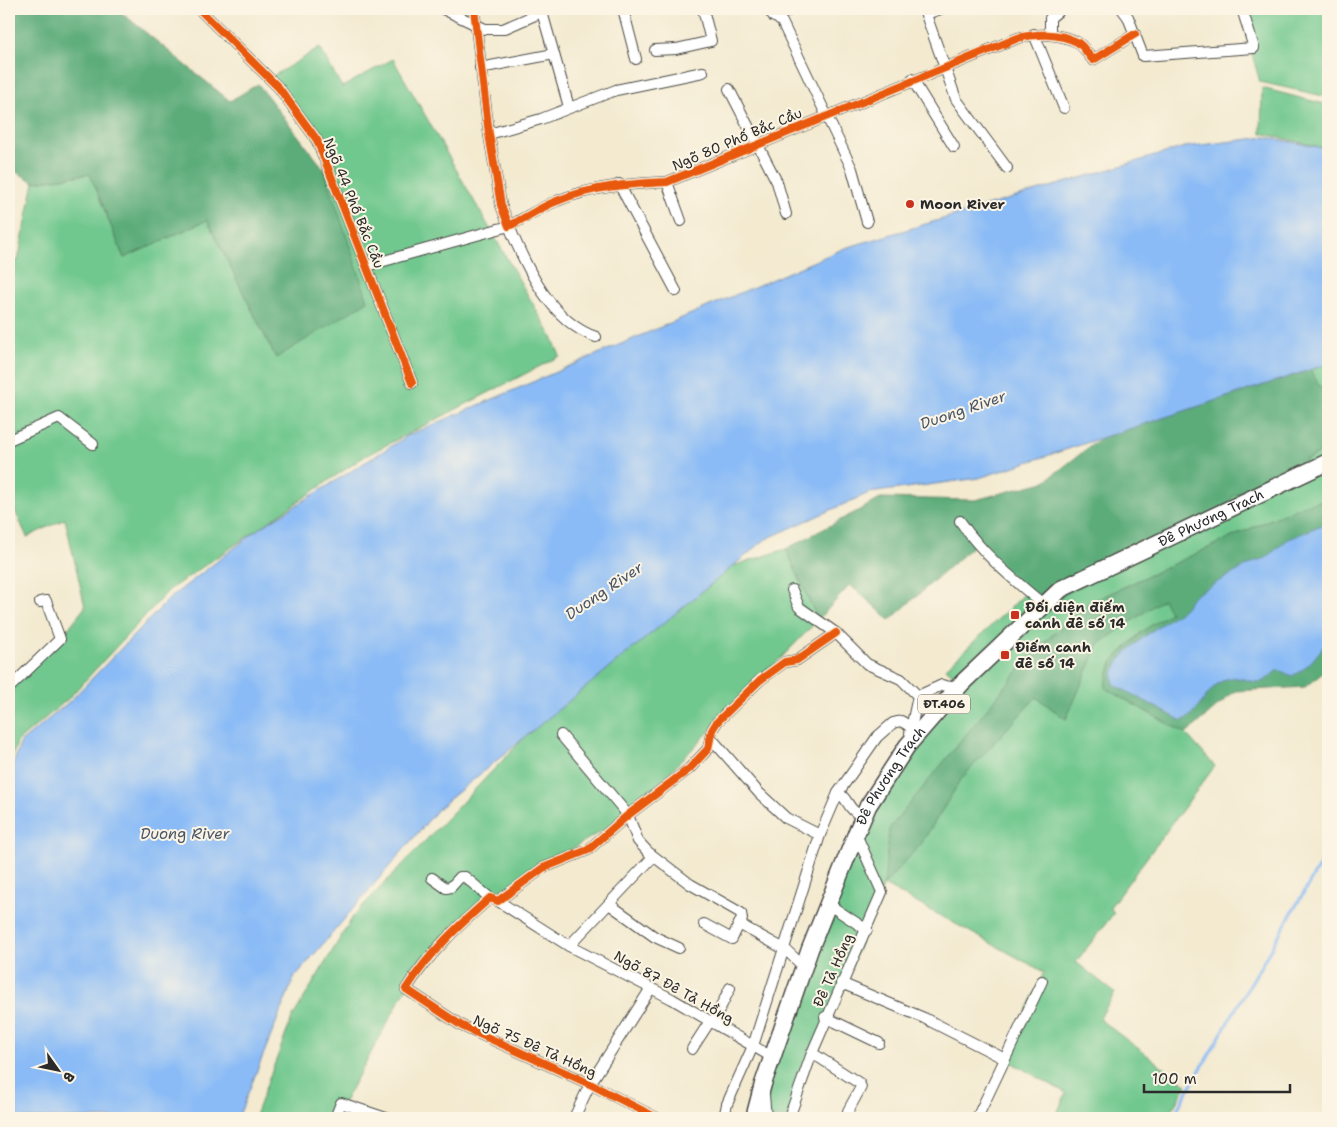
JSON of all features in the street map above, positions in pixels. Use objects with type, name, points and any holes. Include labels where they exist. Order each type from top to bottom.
[{"type":"main road","name":"Đê Phương Trạch","points":[[754,1118],[763,1084],[804,967],[863,817],[907,746],[962,683],[1061,590],[1328,462]]},
{"type":"street","name":"Ngõ 44 Phố Bắc Cầu","points":[[199,9],[279,88],[317,140],[335,181],[412,383]]},
{"type":"street","points":[[443,9],[474,26],[485,29],[503,29],[546,10],[554,54],[569,108]]},
{"type":"street","points":[[474,9],[474,26],[501,205],[521,254],[541,288],[561,314],[574,326],[584,333],[596,337]]},
{"type":"street","points":[[622,9],[636,59]]},
{"type":"street","points":[[655,50],[676,49],[711,41],[703,9]]},
{"type":"street","points":[[766,9],[782,22],[852,169],[867,222]]},
{"type":"street","points":[[774,17],[792,9]]},
{"type":"street","points":[[940,9],[925,11],[943,68],[956,99],[1007,168]]},
{"type":"street","points":[[1050,35],[1050,18],[1061,9]]},
{"type":"street","points":[[1122,9],[1135,34],[1143,56],[1254,48],[1243,12],[1246,9]]},
{"type":"street","name":"Ngõ 80 Phố Bắc Cầu","points":[[366,266],[509,226],[556,201],[592,190],[619,184],[667,182],[912,79],[1018,38],[1034,34],[1050,35],[1078,42],[1093,60],[1135,34]]},
{"type":"street","points":[[1034,34],[1064,108]]},
{"type":"street","points":[[480,68],[554,54]]},
{"type":"street","points":[[489,134],[541,119],[616,90],[703,72]]},
{"type":"street","points":[[912,79],[954,146]]},
{"type":"street","points":[[729,89],[777,182],[786,214]]},
{"type":"street","points":[[667,182],[681,221]]},
{"type":"street","points":[[619,184],[676,291]]},
{"type":"street","points":[[9,440],[58,418],[93,444]]},
{"type":"street","points":[[960,521],[975,544],[1007,575],[1044,605]]},
{"type":"street","points":[[792,590],[798,607],[836,633],[867,664],[901,679],[918,696]]},
{"type":"street","points":[[9,688],[60,639],[46,600],[40,602]]},
{"type":"street","points":[[494,899],[543,868],[588,850],[628,815],[688,769],[708,749],[712,738],[712,730],[717,722],[760,680],[785,662],[798,660],[836,633]]},
{"type":"street","points":[[918,696],[942,685],[950,687],[962,683]]},
{"type":"street","points":[[907,746],[918,696]]},
{"type":"street","points":[[724,1118],[727,1104],[753,1046],[786,950],[820,835],[838,793],[877,737],[893,724],[901,721],[911,727]]},
{"type":"street","points":[[561,735],[628,815],[638,841],[653,857],[690,884],[741,913],[742,919],[732,939],[704,924]]},
{"type":"street","points":[[712,738],[759,793],[786,818],[820,835]]},
{"type":"street","points":[[838,793],[843,795],[852,811],[863,817]]},
{"type":"street","name":"Đê Tả Hồng","points":[[789,1118],[826,1017],[882,892],[856,834]]},
{"type":"street","points":[[566,943],[609,904],[653,857]]},
{"type":"street","name":"Ngõ 87 Đê Tả Hồng","points":[[432,878],[446,888],[452,887],[460,877],[465,877],[494,899],[566,943],[772,1057]]},
{"type":"street","name":"Ngõ 75 Đê Tả Hồng","points":[[494,899],[445,940],[422,965],[406,989],[462,1026],[590,1084],[658,1118]]},
{"type":"street","points":[[609,904],[655,936],[679,948]]},
{"type":"street","points":[[828,904],[866,930]]},
{"type":"street","points":[[739,924],[786,950],[804,967]]},
{"type":"street","points":[[977,1118],[1042,981]]},
{"type":"street","points":[[841,983],[924,1018],[1005,1059]]},
{"type":"street","points":[[574,1118],[590,1084],[650,988]]},
{"type":"street","points":[[692,1050],[711,1022],[730,988]]},
{"type":"street","points":[[826,1017],[879,1044]]},
{"type":"street","points":[[812,1053],[859,1083],[861,1087],[848,1112]]},
{"type":"street","points":[[763,1084],[766,1118]]},
{"type":"street","points":[[335,1118],[341,1103],[386,1118]]},
{"type":"green space","points":[[9,9],[117,9],[230,101],[258,84],[324,169],[368,301],[276,358],[207,220],[124,258],[90,174],[34,182],[9,168]]},
{"type":"green space","points":[[1239,9],[1328,9],[1328,97],[1260,82]]},
{"type":"green space","points":[[320,48],[342,87],[393,59],[553,339],[560,356],[365,456],[169,590],[68,699],[18,741],[9,765],[9,688],[60,639],[85,607],[65,519],[27,537],[9,498],[9,260],[18,261],[34,182],[90,174],[124,258],[207,220],[276,358],[324,169],[331,164],[273,76]]},
{"type":"green space","points":[[1262,88],[1328,105],[1328,149],[1261,133]]},
{"type":"green space","points":[[1328,364],[1328,400],[1310,370]]},
{"type":"green space","points":[[1310,370],[1328,400],[1328,449],[1233,496],[1219,514],[1044,605],[975,544],[890,620],[850,585],[818,620],[786,549],[882,498],[975,500],[1044,482],[1101,438]]},
{"type":"green space","points":[[1328,449],[1328,498],[1269,520],[1085,605],[1031,655],[921,844],[962,778],[1036,697],[1066,719],[1099,644],[1163,599],[1170,613],[1140,633],[1112,662],[1105,688],[1186,734],[1215,766],[1110,907],[1114,913],[1076,962],[1115,993],[1099,1019],[1187,1085],[1167,1118],[1055,1118],[1066,1093],[1005,1059],[1044,972],[884,885],[789,1118],[754,1118],[868,806],[962,683],[946,668],[1028,591],[1219,514],[1233,496]]},
{"type":"green space","points":[[1328,499],[1328,669],[1305,687],[1235,691],[1186,734],[1105,688],[1112,662],[1144,630],[1170,613],[1163,599],[1099,644],[1066,719],[1036,697],[962,778],[921,844],[884,885],[889,829],[1031,655],[1085,605],[1269,520],[1302,506]]},
{"type":"green space","points":[[786,549],[818,620],[628,815],[490,898],[406,989],[335,1118],[254,1118],[292,1018],[354,915],[525,737],[733,566]]},
{"type":"water","name":"Duong River","points":[[1266,137],[1328,149],[1328,364],[979,478],[869,493],[766,539],[440,807],[294,978],[238,1118],[9,1118],[9,776],[21,742],[70,701],[171,597],[260,528],[409,435],[845,248],[1185,147]]},
{"type":"water","points":[[1328,522],[1328,641],[1298,673],[1292,676],[1279,670],[1266,680],[1259,682],[1236,678],[1226,679],[1213,688],[1194,712],[1182,721],[1115,685],[1113,675],[1125,654],[1150,632],[1183,609],[1193,596],[1256,561],[1266,558],[1287,540]]},
{"type":"waterway","points":[[1172,1118],[1328,851]]},
{"type":"cycle path","points":[[199,9],[279,88],[317,140],[412,383]]},
{"type":"cycle path","points":[[474,9],[489,134],[501,205],[509,226],[551,203],[584,192],[625,185],[667,182],[1018,38],[1032,35],[1055,35],[1070,39],[1079,43],[1093,60],[1135,34]]},
{"type":"cycle path","points":[[657,1118],[590,1084],[462,1026],[406,989],[445,940],[490,898],[498,901],[543,868],[588,850],[628,815],[689,769],[708,749],[712,730],[717,722],[760,680],[785,662],[797,660],[836,633]]},
{"type":"place","name":"Moon River","points":[[910,204]]},
{"type":"place","name":"Đối diện điếm canh đê số 14","points":[[1015,615]]},
{"type":"place","name":"Điếm canh đê số 14","points":[[1005,655]]}]
